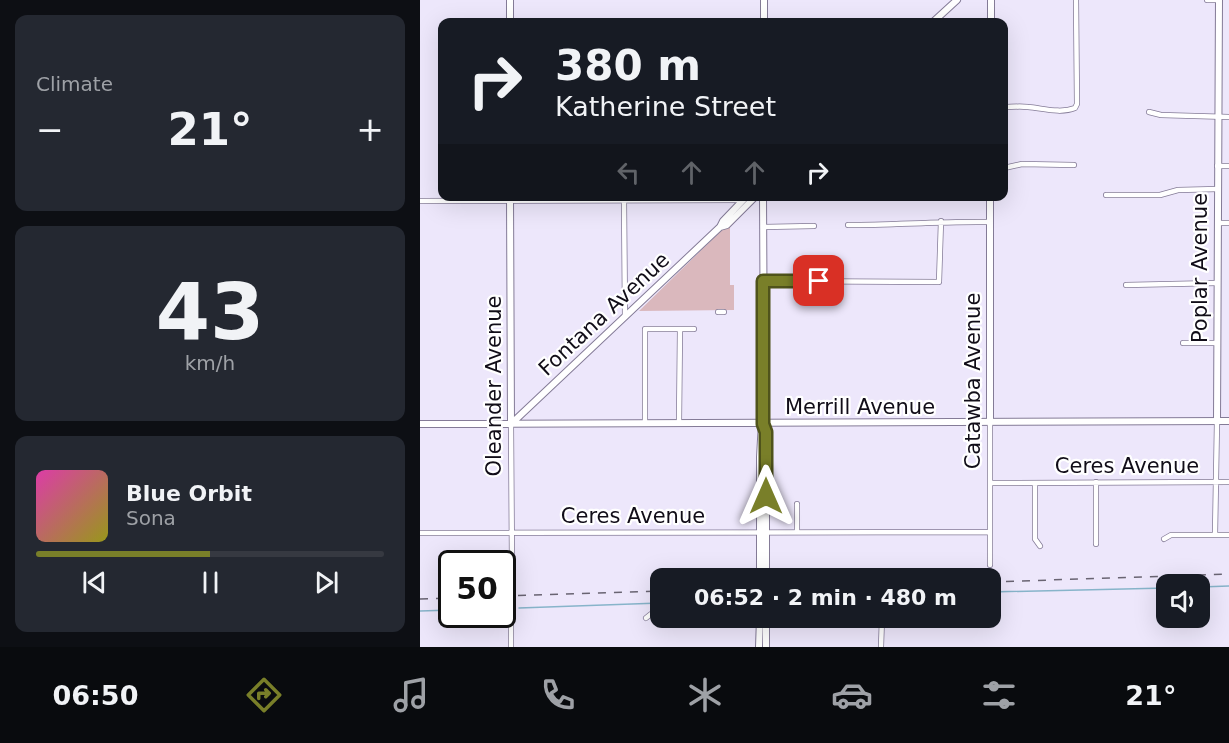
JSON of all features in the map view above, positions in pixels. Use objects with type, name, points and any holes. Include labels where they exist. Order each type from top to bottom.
[{"type":"main road","points":[[510,0],[510,18]]},
{"type":"main road","points":[[764,0],[764,18]]},
{"type":"main road","points":[[937,18],[957,0]]},
{"type":"main road","points":[[991,0],[991,18]]},
{"type":"main road","name":"Poplar Avenue","points":[[1217,421],[1219,0]]},
{"type":"main road","name":"Oleander Avenue","points":[[510,201],[511,424]]},
{"type":"main road","name":"Fontana Avenue","points":[[511,424],[720,227],[727,225],[745,201]]},
{"type":"main road","points":[[748,201],[763,207]]},
{"type":"main road","points":[[763,201],[763,424],[760,432],[760,449],[765,568]]},
{"type":"main road","name":"Catawba Avenue","points":[[990,201],[990,423]]},
{"type":"main road","points":[[511,407],[518,410],[536,401]]},
{"type":"main road","name":"Merrill Avenue","points":[[420,424],[1229,421]]},
{"type":"main road","points":[[761,568],[763,532]]},
{"type":"main road","points":[[759,647],[760,628]]},
{"type":"main road","points":[[766,628],[766,647]]},
{"type":"street","points":[[1008,107],[1042,110],[1075,108],[1077,104],[1076,0]]},
{"type":"street","points":[[1207,0],[1219,0]]},
{"type":"street","points":[[1149,112],[1161,115],[1229,117]]},
{"type":"street","points":[[1008,167],[1022,164],[1074,165]]},
{"type":"street","points":[[1217,166],[1229,166]]},
{"type":"street","points":[[1106,195],[1160,195],[1178,190],[1218,189]]},
{"type":"street","points":[[420,201],[438,201]]},
{"type":"street","points":[[624,201],[625,317]]},
{"type":"street","points":[[848,225],[919,225],[941,221],[990,222]]},
{"type":"street","points":[[763,281],[939,282],[941,221]]},
{"type":"street","points":[[1218,223],[1229,223]]},
{"type":"street","points":[[763,227],[814,226]]},
{"type":"street","points":[[1126,285],[1217,283]]},
{"type":"street","points":[[645,423],[645,329],[694,329]]},
{"type":"street","points":[[679,423],[680,329]]},
{"type":"street","points":[[1184,343],[1216,343]]},
{"type":"street","name":"Poplar Avenue","points":[[1215,535],[1217,421]]},
{"type":"street","name":"Catawba Avenue","points":[[990,423],[990,565]]},
{"type":"street","name":"Oleander Avenue","points":[[511,424],[512,550]]},
{"type":"street","points":[[1096,482],[1096,544]]},
{"type":"street","name":"Ceres Avenue","points":[[990,483],[1229,482]]},
{"type":"street","points":[[1035,483],[1035,539],[1040,546]]},
{"type":"street","points":[[797,504],[797,532]]},
{"type":"street","name":"Ceres Avenue","points":[[420,533],[990,532]]},
{"type":"street","points":[[1164,539],[1171,535],[1229,535]]},
{"type":"street","points":[[646,618],[650,615]]},
{"type":"street","points":[[512,628],[512,647]]},
{"type":"street","points":[[881,647],[882,628]]},
{"type":"shaded area","points":[[730,226],[730,285],[734,285],[734,310],[639,311],[725,227]]},
{"type":"waterway","points":[[1210,587],[1229,586]]},
{"type":"waterway","points":[[1001,592],[1156,588]]},
{"type":"waterway","points":[[519,608],[650,603]]},
{"type":"waterway","points":[[420,611],[438,610]]},
{"type":"railway","points":[[1001,582],[1229,574]]},
{"type":"railway","points":[[516,596],[650,591]]},
{"type":"railway","points":[[420,599],[438,598]]},
{"type":"route","points":[[766,496],[766,432],[763,424],[763,281],[819,281]]}]
